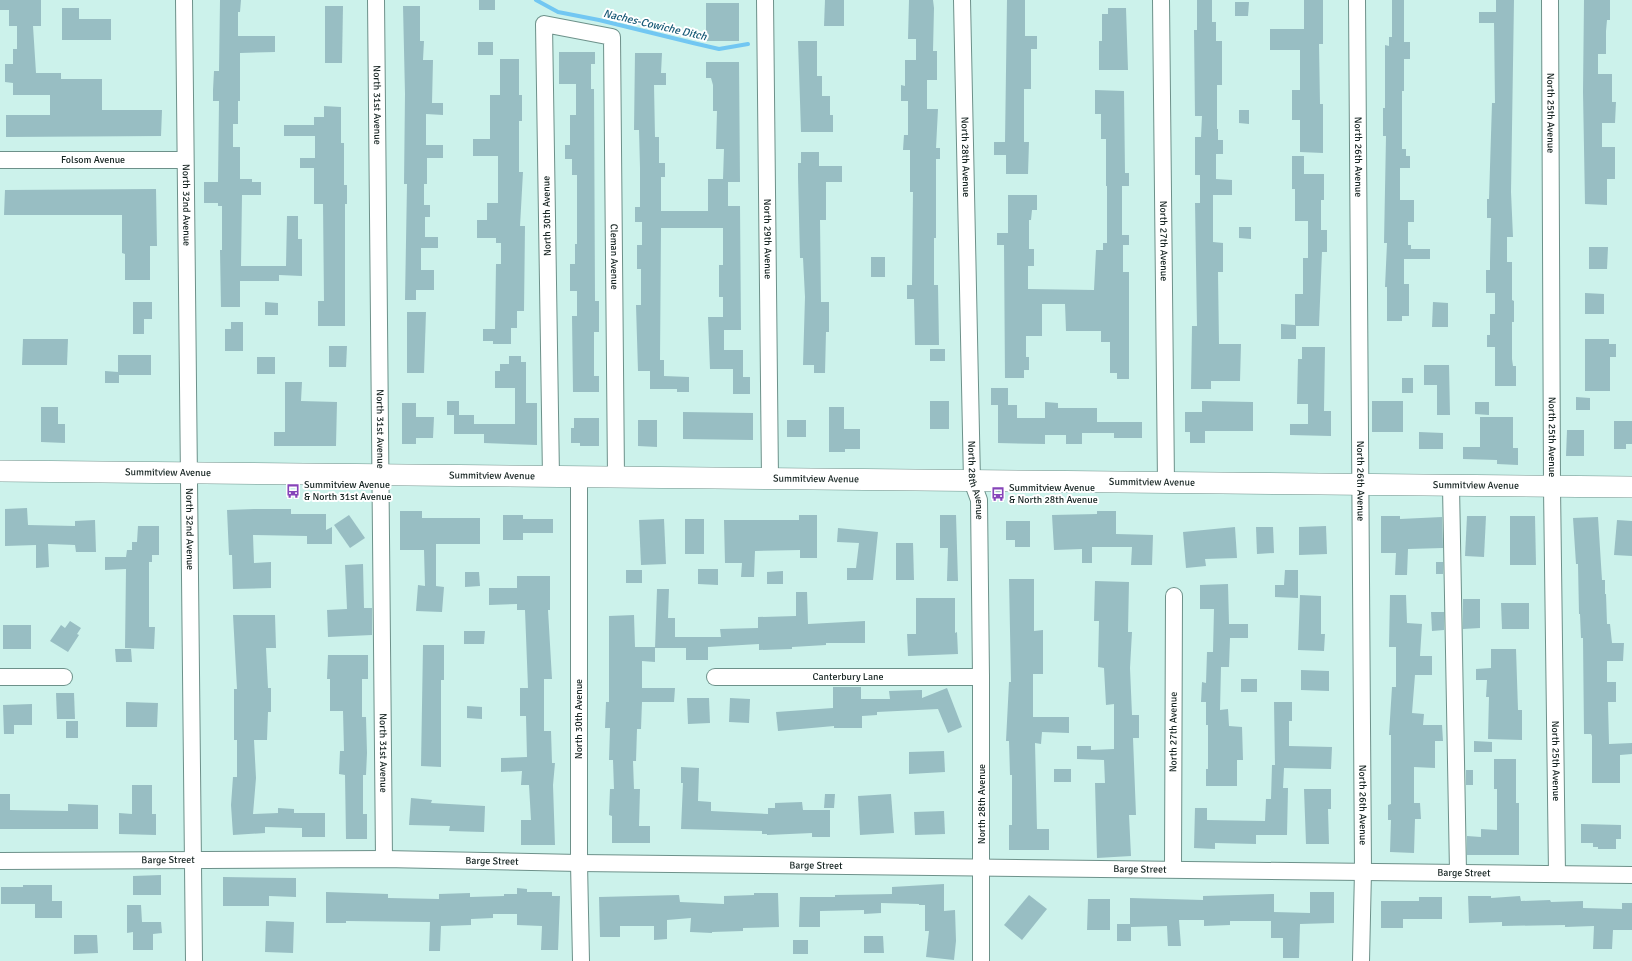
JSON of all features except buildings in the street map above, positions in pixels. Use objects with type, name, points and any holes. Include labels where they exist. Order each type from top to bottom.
[{"type":"main road","name":"Summitview Avenue","points":[[0,470],[1632,488]]},
{"type":"street","name":"North 32nd Avenue","points":[[184,0],[194,961]]},
{"type":"street","name":"North 31st Avenue","points":[[376,0],[384,859]]},
{"type":"street","name":"North 29th Avenue","points":[[765,0],[770,479]]},
{"type":"street","name":"North 28th Avenue","points":[[962,0],[972,481],[979,500],[982,867],[981,961]]},
{"type":"street","name":"North 27th Avenue","points":[[1161,0],[1166,483]]},
{"type":"street","name":"North 26th Avenue","points":[[1356,0],[1363,871],[1361,961]]},
{"type":"street","name":"North 25th Avenue","points":[[1550,0],[1552,487],[1557,874]]},
{"type":"street","name":"North 30th Avenue","points":[[551,477],[544,24],[612,37]]},
{"type":"street","name":"Cleman Avenue","points":[[612,37],[616,477]]},
{"type":"street","name":"Folsom Avenue","points":[[0,160],[186,160]]},
{"type":"street","name":"North 30th Avenue","points":[[579,477],[579,863],[581,961]]},
{"type":"street","points":[[1451,486],[1458,872]]},
{"type":"street","name":"North 27th Avenue","points":[[1173,869],[1174,596]]},
{"type":"street","points":[[0,677],[64,677]]},
{"type":"street","name":"Canterbury Lane","points":[[715,677],[981,677]]},
{"type":"street","name":"Barge Street","points":[[0,861],[384,859],[579,863],[1632,875]]},
{"type":"waterway","name":"Naches-Cowiche Ditch","points":[[536,0],[558,12],[599,20],[719,49],[748,44]]},
{"type":"place","name":"Summitview Avenue & North 31st Avenue","points":[[293,491]]},
{"type":"place","name":"Summitview Avenue & North 28th Avenue","points":[[998,494]]}]
